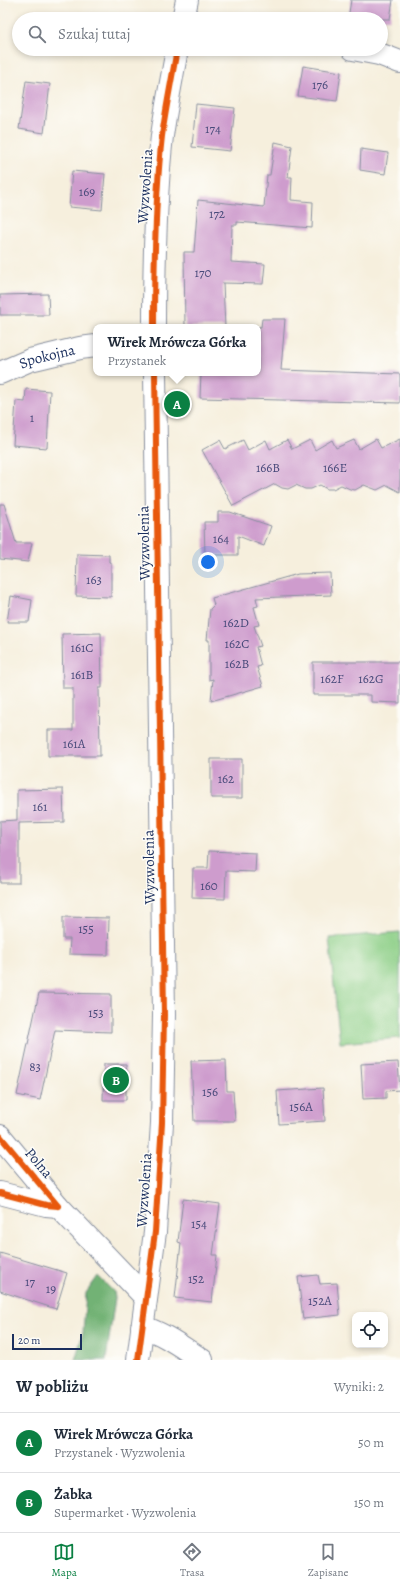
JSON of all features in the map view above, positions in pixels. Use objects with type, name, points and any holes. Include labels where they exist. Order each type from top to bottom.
[{"type":"street","name":"Wyzwolenia","points":[[154,324],[154,251],[157,189],[162,135],[176,56]]},
{"type":"street","points":[[384,56],[400,62]]},
{"type":"street","name":"Spokojna","points":[[0,373],[30,360],[93,346]]},
{"type":"street","name":"Wyzwolenia","points":[[138,1360],[155,1232],[162,1123],[164,1015],[155,376]]},
{"type":"street","name":"Polna","points":[[0,1136],[58,1206],[146,1298]]},
{"type":"street","points":[[0,1193],[46,1205],[58,1206]]},
{"type":"street","points":[[142,1327],[153,1330],[202,1360]]},
{"type":"green space","points":[[400,932],[400,1038],[340,1043],[329,938]]},
{"type":"green space","points":[[98,1276],[114,1292],[115,1298],[106,1360],[75,1360],[83,1333],[86,1293]]},
{"type":"building","points":[[351,0],[393,0],[390,19],[388,19],[388,12],[349,12]]},
{"type":"building","points":[[303,66],[341,72],[337,101],[298,96]]},
{"type":"building","points":[[26,81],[50,84],[44,133],[19,129]]},
{"type":"building","points":[[196,104],[235,108],[230,151],[192,147]]},
{"type":"building","points":[[275,142],[292,146],[288,177],[292,177],[291,200],[313,202],[312,228],[237,222],[237,225],[232,225],[231,262],[265,264],[263,284],[223,283],[225,324],[185,324],[184,252],[194,252],[198,200],[264,207],[267,175],[270,175]]},
{"type":"building","points":[[361,149],[388,153],[385,174],[360,170]]},
{"type":"building","points":[[72,171],[105,174],[102,210],[69,207]]},
{"type":"building","points":[[48,294],[49,315],[0,315],[0,295]]},
{"type":"building","points":[[262,319],[285,319],[281,370],[400,374],[400,403],[200,398],[201,376],[261,376]]},
{"type":"building","points":[[26,389],[50,391],[47,448],[13,445],[16,401],[25,402]]},
{"type":"building","points":[[376,439],[381,448],[400,439],[400,492],[387,485],[377,490],[364,485],[355,490],[341,485],[333,489],[327,489],[320,485],[311,489],[305,489],[296,485],[288,489],[282,488],[275,484],[233,506],[202,450],[220,440],[225,449],[243,440],[248,450],[266,440],[270,449],[287,440],[292,449],[310,440],[315,450],[332,440],[336,448],[354,440],[359,449]]},
{"type":"building","points":[[0,504],[4,504],[16,543],[32,543],[28,562],[0,559]]},
{"type":"building","points":[[218,512],[230,512],[271,526],[264,546],[238,536],[238,555],[205,555],[204,522],[218,522]]},
{"type":"building","points":[[77,554],[109,555],[109,562],[111,562],[111,597],[76,596]]},
{"type":"building","points":[[330,573],[331,595],[256,598],[258,606],[254,607],[259,625],[254,626],[261,646],[256,647],[261,666],[257,667],[263,686],[211,701],[213,679],[209,680],[209,640],[207,640],[210,609],[214,605],[212,598],[298,574]]},
{"type":"building","points":[[11,596],[32,600],[29,622],[7,622]]},
{"type":"building","points":[[101,633],[102,688],[99,688],[100,756],[48,756],[48,730],[73,730],[73,688],[63,688],[62,634]]},
{"type":"building","points":[[313,662],[400,662],[400,703],[371,702],[371,695],[313,695]]},
{"type":"building","points":[[211,759],[242,759],[242,798],[211,798]]},
{"type":"building","points":[[63,789],[64,822],[19,823],[19,883],[0,883],[0,821],[17,820],[17,790]]},
{"type":"building","points":[[209,851],[256,853],[255,872],[226,871],[225,899],[192,898],[193,868],[208,868]]},
{"type":"building","points":[[63,917],[109,918],[108,955],[69,954],[70,939],[63,939]]},
{"type":"building","points":[[39,993],[111,994],[111,1032],[55,1030],[40,1100],[17,1095]]},
{"type":"building","points":[[226,1060],[227,1091],[233,1091],[235,1121],[194,1121],[191,1061]]},
{"type":"building","points":[[398,1062],[400,1090],[386,1091],[386,1098],[363,1099],[361,1064]]},
{"type":"building","points":[[104,1064],[126,1064],[126,1100],[103,1100]]},
{"type":"building","points":[[323,1088],[325,1121],[279,1124],[277,1091]]},
{"type":"building","points":[[183,1199],[220,1204],[213,1255],[217,1255],[212,1302],[175,1298],[181,1243],[178,1242]]},
{"type":"building","points":[[0,1253],[67,1273],[56,1309],[0,1291]]},
{"type":"building","points":[[318,1275],[320,1284],[337,1283],[340,1315],[303,1319],[298,1277]]},
{"type":"cycle path","points":[[154,324],[155,231],[158,183],[162,136],[176,56]]},
{"type":"cycle path","points":[[138,1360],[155,1232],[162,1123],[164,1015],[155,376]]},
{"type":"cycle path","points":[[0,1136],[58,1206]]},
{"type":"cycle path","points":[[0,1193],[46,1205],[58,1206]]},
{"type":"place","name":"Wirek Mrówcza Górka","points":[[177,404]]},
{"type":"place","name":"Żabka","points":[[116,1080]]}]
